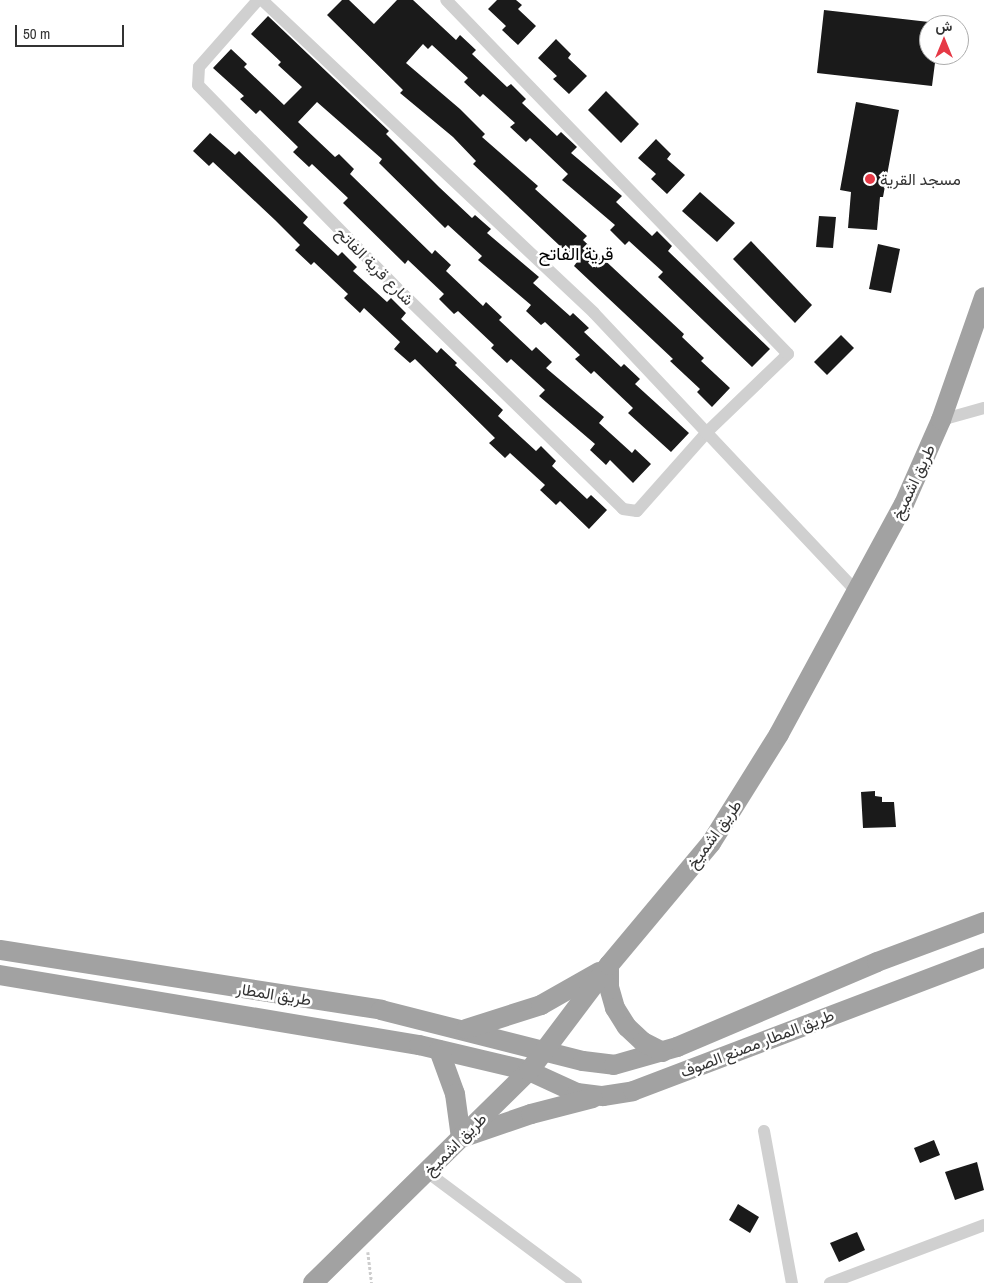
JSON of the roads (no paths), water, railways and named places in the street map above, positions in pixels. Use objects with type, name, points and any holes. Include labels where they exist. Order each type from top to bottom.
[{"type":"highway","name":"طريق اشميخ","points":[[313,1283],[529,1071],[546,1051],[609,965],[711,843],[737,804],[857,592],[904,504],[941,420],[984,297]]},
{"type":"highway","name":"طريق المطار مصنع الصوف","points":[[546,1051],[614,1065],[663,1052],[819,986],[984,922]]},
{"type":"highway","name":"طريق المطار","points":[[0,950],[381,1010],[466,1029],[546,1051]]},
{"type":"highway","name":"طريق المطار مصنع الصوف","points":[[529,1071],[577,1093],[603,1096],[641,1088],[829,1014],[984,958]]},
{"type":"highway","points":[[466,1029],[542,1005],[609,965]]},
{"type":"highway","points":[[609,965],[609,987],[615,1008],[632,1032],[663,1052]]},
{"type":"highway","name":"طريق المطار","points":[[0,975],[419,1045],[529,1071]]},
{"type":"highway","points":[[819,986],[829,1014]]},
{"type":"highway","points":[[419,1045],[431,1040],[435,1034],[434,1022]]},
{"type":"highway","points":[[439,1050],[455,1094],[460,1138],[531,1114],[603,1096]]},
{"type":"street","points":[[260,0],[594,313],[708,431],[857,592]]},
{"type":"street","name":"شارع قرية الفاتح","points":[[260,0],[199,67],[198,84],[404,295],[623,509],[637,511],[708,431]]},
{"type":"street","points":[[446,0],[788,354],[708,431]]},
{"type":"street","points":[[941,420],[984,408]]},
{"type":"street","points":[[764,1131],[792,1283]]},
{"type":"street","points":[[427,1172],[576,1283]]},
{"type":"street","points":[[830,1283],[984,1225]]},
{"type":"place","name":"مسجد القرية","points":[[870,179]]},
{"type":"district","name":"قرية الفاتح","points":[[576,254]]}]
